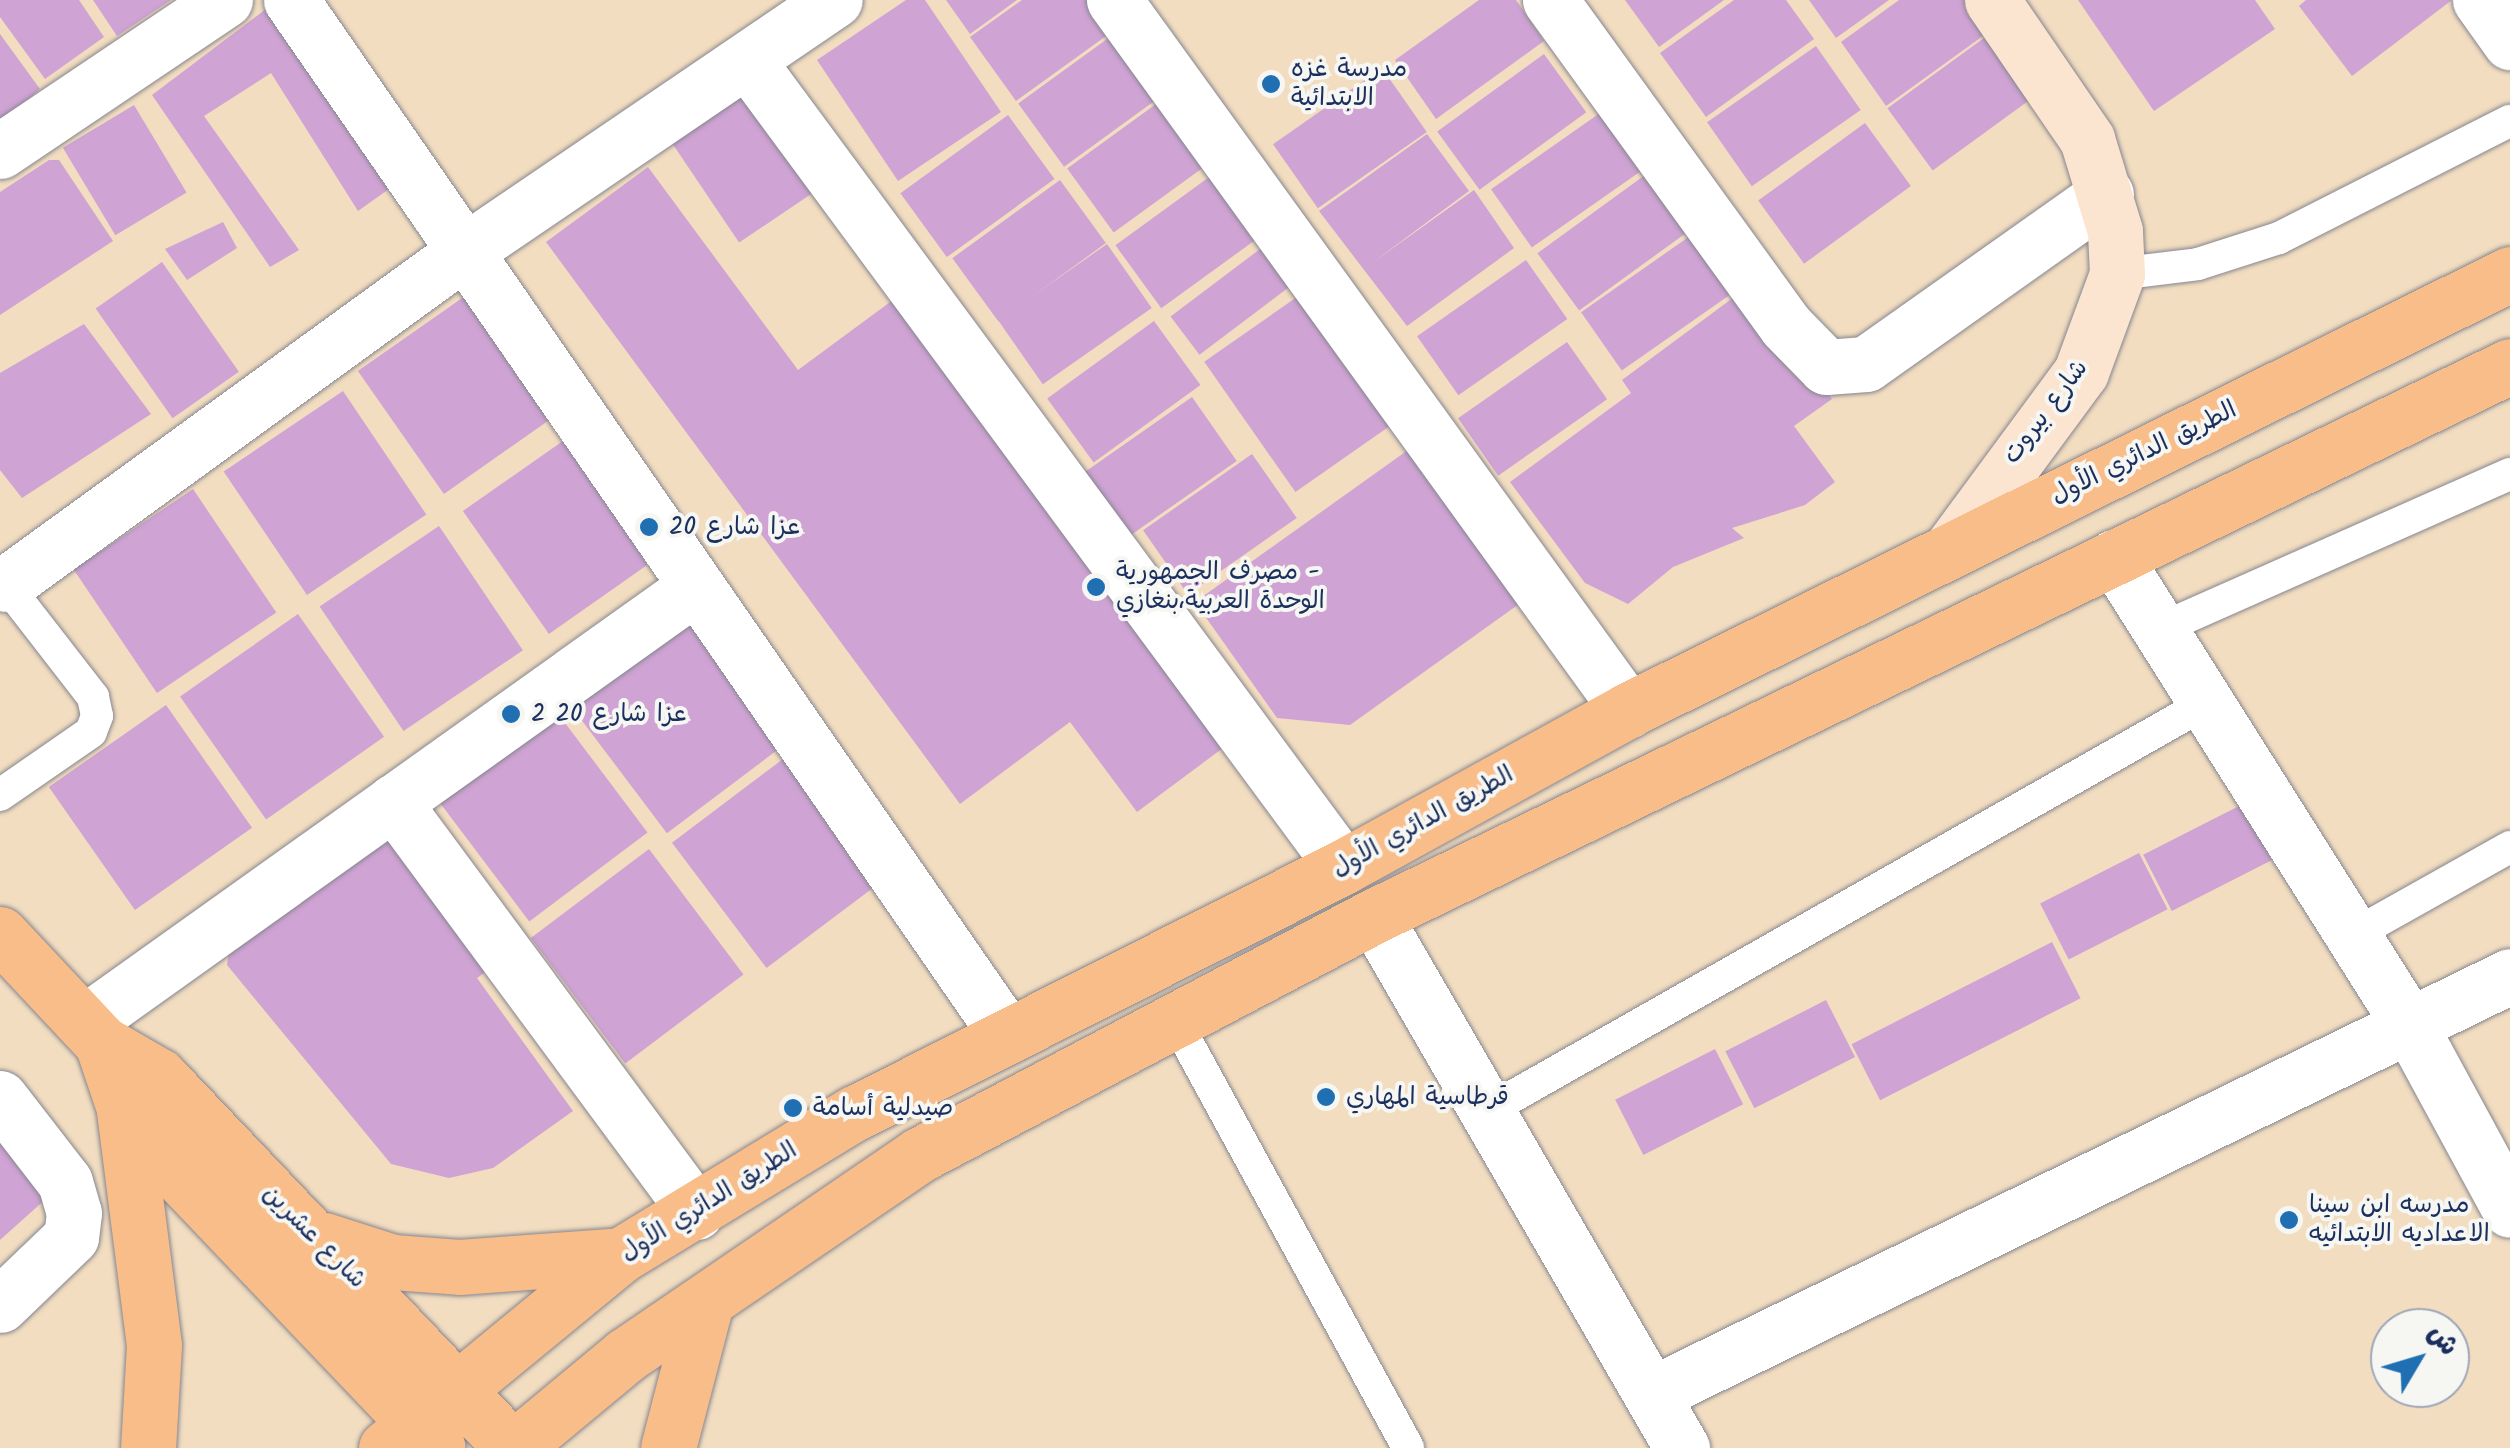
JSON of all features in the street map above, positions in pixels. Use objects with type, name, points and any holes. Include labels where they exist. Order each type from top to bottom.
[{"type":"main road","name":"الطريق الدائري الأول","points":[[413,1439],[456,1386],[622,1255],[1004,1031],[1343,867],[1628,710],[2510,274]]},
{"type":"main road","points":[[513,1448],[706,1302],[919,1156],[1374,916],[2510,366]]},
{"type":"main road","name":"شارع عشرين","points":[[0,934],[93,1033],[160,1076],[320,1238],[513,1448]]},
{"type":"main road","name":"شارع عشرين","points":[[93,1033],[124,1108],[413,1439]]},
{"type":"main road","points":[[124,1108],[154,1346],[148,1448]]},
{"type":"main road","points":[[320,1238],[393,1262],[460,1267],[622,1255]]},
{"type":"main road","points":[[668,1448],[706,1302]]},
{"type":"street","points":[[0,152],[224,0]]},
{"type":"street","points":[[291,0],[466,251],[690,590],[1004,1031]]},
{"type":"street","points":[[3,580],[466,251],[835,0]]},
{"type":"street","points":[[1114,0],[1628,710]]},
{"type":"street","points":[[1550,0],[1786,326],[1826,367],[1866,364],[2106,194]]},
{"type":"street","name":"شارع بيروت","points":[[1952,548],[2081,372],[2117,274],[2106,194],[2086,139],[1992,0]]},
{"type":"street","points":[[2480,0],[2510,42]]},
{"type":"street","points":[[747,60],[1343,867]]},
{"type":"street","points":[[2114,557],[2410,1026],[2510,1210]]},
{"type":"street","points":[[93,1033],[393,802],[690,590]]},
{"type":"street","points":[[393,802],[696,1212]]},
{"type":"street","points":[[1374,916],[1682,1448]]},
{"type":"street","points":[[1652,1394],[2510,976]]},
{"type":"street","points":[[0,1098],[65,1182],[74,1213],[71,1237],[0,1305]]},
{"type":"lane","points":[[2117,274],[2198,264],[2280,238],[2510,122]]},
{"type":"lane","points":[[2160,630],[2510,474]]},
{"type":"lane","points":[[0,795],[91,732],[97,716],[93,698],[3,580]]},
{"type":"lane","points":[[1487,1111],[2206,703]]},
{"type":"lane","points":[[2352,935],[2510,847]]},
{"type":"lane","points":[[1175,1020],[1408,1448]]},
{"type":"building","points":[[0,0],[79,0],[104,37],[45,79],[0,17]]},
{"type":"building","points":[[93,0],[171,0],[117,36]]},
{"type":"building","points":[[906,0],[925,0],[1001,112],[898,181],[817,60]]},
{"type":"building","points":[[946,0],[1017,0],[970,34]]},
{"type":"building","points":[[1022,0],[1107,0],[1124,23],[1016,101],[970,37]]},
{"type":"building","points":[[1479,0],[1516,0],[1544,41],[1436,119],[1395,60]]},
{"type":"building","points":[[1625,0],[1724,0],[1659,47]]},
{"type":"building","points":[[1734,0],[1786,0],[1814,39],[1706,117],[1660,53]]},
{"type":"building","points":[[1809,0],[1889,0],[1836,38]]},
{"type":"building","points":[[1899,0],[1974,0],[1994,28],[1886,106],[1841,42]]},
{"type":"building","points":[[2078,0],[2255,0],[2275,29],[2154,111]]},
{"type":"building","points":[[2306,0],[2452,0],[2352,76],[2299,6]]},
{"type":"building","points":[[274,3],[396,184],[358,211],[271,73],[204,116],[299,250],[270,267],[152,95]]},
{"type":"building","points":[[1125,26],[1171,89],[1064,167],[1018,104]]},
{"type":"building","points":[[1995,30],[2040,92],[1933,170],[1887,108]]},
{"type":"building","points":[[0,34],[40,89],[0,125]]},
{"type":"building","points":[[1816,46],[1861,110],[1752,186],[1707,122]]},
{"type":"building","points":[[1544,54],[1586,112],[1480,190],[1437,132]]},
{"type":"building","points":[[1382,68],[1427,132],[1318,208],[1273,144]]},
{"type":"building","points":[[751,85],[820,188],[739,243],[670,140]]},
{"type":"building","points":[[1174,91],[1220,155],[1114,232],[1067,169]]},
{"type":"building","points":[[134,105],[187,192],[115,235],[63,148]]},
{"type":"building","points":[[1600,113],[1641,171],[1532,247],[1491,189]]},
{"type":"building","points":[[1008,115],[1054,179],[947,257],[900,193]]},
{"type":"building","points":[[1865,123],[1911,186],[1804,264],[1758,201]]},
{"type":"building","points":[[1427,134],[1469,191],[1372,263],[1474,190],[1514,248],[1407,326],[1319,211]]},
{"type":"building","points":[[49,160],[59,160],[113,241],[0,315],[0,192]]},
{"type":"building","points":[[648,167],[798,370],[901,294],[1231,742],[1137,812],[1070,722],[960,804],[546,242]]},
{"type":"building","points":[[1223,167],[1269,230],[1161,308],[1115,245]]},
{"type":"building","points":[[1645,175],[1687,232],[1579,311],[1537,253]]},
{"type":"building","points":[[1060,180],[1106,243],[998,321],[952,258]]},
{"type":"building","points":[[223,222],[237,248],[187,280],[165,249]]},
{"type":"building","points":[[1690,236],[1731,294],[1622,370],[1581,312]]},
{"type":"building","points":[[1272,240],[1301,278],[1199,355],[1171,316]]},
{"type":"building","points":[[1107,244],[1152,308],[1043,384],[998,320]]},
{"type":"building","points":[[1526,260],[1567,319],[1458,395],[1417,336]]},
{"type":"building","points":[[162,262],[239,372],[173,418],[96,308]]},
{"type":"building","points":[[1314,285],[1405,415],[1295,492],[1204,362]]},
{"type":"building","points":[[1749,286],[1832,399],[1794,426],[1835,482],[1805,505],[1732,528],[1744,538],[1673,567],[1628,604],[1585,583],[1510,482],[1631,393],[1622,380]]},
{"type":"building","points":[[475,289],[561,412],[444,494],[358,371]]},
{"type":"building","points":[[1154,321],[1200,385],[1094,462],[1047,399]]},
{"type":"building","points":[[84,324],[151,414],[22,498],[0,470],[0,373]]},
{"type":"building","points":[[1567,342],[1607,399],[1498,476],[1458,418]]},
{"type":"building","points":[[343,391],[426,515],[307,595],[224,472]]},
{"type":"building","points":[[1192,397],[1237,461],[1128,537],[1083,473]]},
{"type":"building","points":[[580,429],[666,552],[549,634],[463,511]]},
{"type":"building","points":[[1422,440],[1533,594],[1350,725],[1277,718],[1195,602]]},
{"type":"building","points":[[1252,454],[1297,518],[1188,594],[1143,530]]},
{"type":"building","points":[[193,489],[276,613],[157,693],[74,570]]},
{"type":"building","points":[[439,526],[523,650],[403,731],[320,607]]},
{"type":"building","points":[[298,614],[384,737],[266,819],[180,697]]},
{"type":"building","points":[[692,619],[786,744],[667,833],[573,709]]},
{"type":"building","points":[[166,705],[252,828],[135,910],[49,787]]},
{"type":"building","points":[[553,707],[647,832],[529,921],[435,796]]},
{"type":"building","points":[[791,753],[885,878],[766,968],[672,843]]},
{"type":"building","points":[[2243,804],[2272,860],[2172,911],[2143,855]]},
{"type":"building","points":[[391,810],[501,961],[477,978],[573,1111],[493,1168],[449,1178],[391,1164],[227,965],[233,924]]},
{"type":"building","points":[[649,849],[743,974],[625,1063],[531,938]]},
{"type":"building","points":[[2139,853],[2168,909],[2069,960],[2040,903]]},
{"type":"building","points":[[2052,942],[2081,998],[1880,1100],[1852,1044]]},
{"type":"building","points":[[1826,1000],[1855,1057],[1754,1108],[1725,1051]]},
{"type":"building","points":[[1715,1049],[1743,1104],[1643,1155],[1615,1100]]},
{"type":"building","points":[[0,1125],[58,1188],[0,1240]]},
{"type":"place","name":"مدرسة غزه الابتدائية","points":[[1271,84]]},
{"type":"place","name":"عزا شارع 20","points":[[649,527]]},
{"type":"place","name":"مصرف الجمهورية - الوحدة العربية،بنغازي","points":[[1096,587]]},
{"type":"place","name":"عزا شارع 20 2","points":[[511,714]]},
{"type":"place","name":"قرطاسية المهاري","points":[[1326,1097]]},
{"type":"place","name":"صيدلية أسامة","points":[[793,1108]]},
{"type":"place","name":"مدرسه ابن سينا الاعداديه الابتدائيه","points":[[2289,1220]]}]
